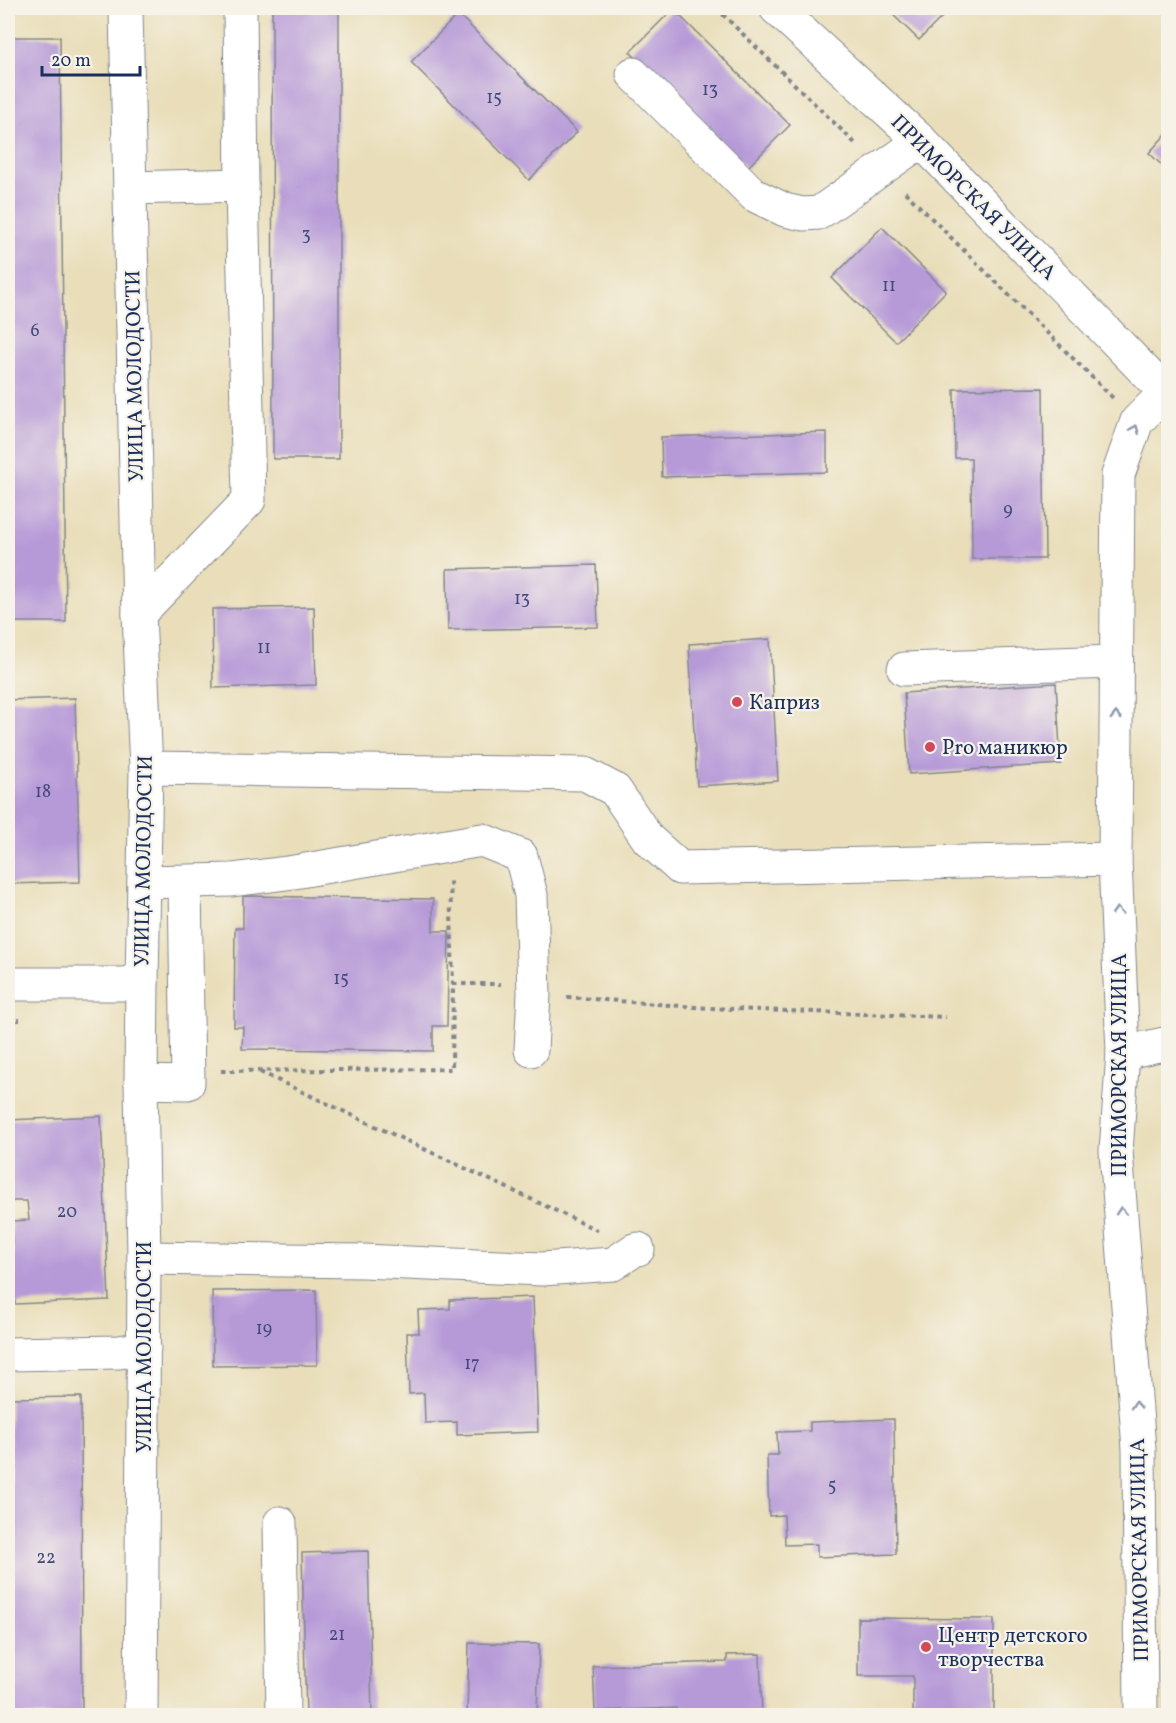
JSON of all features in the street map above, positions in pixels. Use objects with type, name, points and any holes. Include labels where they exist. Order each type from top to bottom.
[{"type":"main road","name":"УЛИЦА МОЛОДОСТИ","points":[[126,8],[139,614],[146,768],[141,1082],[144,1258],[141,1716]]},
{"type":"main road","points":[[139,614],[249,500],[240,8]]},
{"type":"main road","name":"ПРИМОРСКАЯ УЛИЦА","points":[[776,8],[921,141],[1167,394],[1137,421],[1118,474],[1115,859],[1123,1053],[1116,1151],[1139,1449],[1141,1716]]},
{"type":"main road","points":[[633,74],[754,195],[785,210],[803,214],[819,213],[921,141]]},
{"type":"main road","points":[[130,188],[242,185]]},
{"type":"main road","points":[[904,669],[1116,662]]},
{"type":"main road","points":[[146,768],[585,774],[615,790],[648,839],[680,868],[1115,859]]},
{"type":"main road","points":[[144,882],[232,880],[294,872],[482,840],[521,856],[531,895],[534,994],[531,1050]]},
{"type":"main road","points":[[141,1082],[188,1083],[185,882]]},
{"type":"main road","points":[[8,984],[142,982]]},
{"type":"main road","points":[[1123,1053],[1168,1043]]},
{"type":"main road","points":[[144,1258],[363,1261],[542,1269],[613,1264],[638,1249]]},
{"type":"main road","points":[[8,1354],[119,1352],[144,1348]]},
{"type":"main road","points":[[280,1523],[283,1716]]},
{"type":"path","points":[[716,8],[1137,421]]},
{"type":"path","points":[[188,1072],[452,1069],[451,879],[440,880]]},
{"type":"path","points":[[453,984],[508,984],[534,994],[708,1008],[946,1017]]},
{"type":"path","points":[[257,1071],[638,1249]]},
{"type":"building","points":[[886,8],[948,8],[950,9],[919,40]]},
{"type":"building","points":[[272,9],[339,9],[339,459],[273,459]]},
{"type":"building","points":[[673,9],[790,125],[747,168],[630,52]]},
{"type":"building","points":[[458,14],[577,132],[529,180],[411,62]]},
{"type":"building","points":[[8,37],[60,37],[66,622],[8,622]]},
{"type":"building","points":[[1168,132],[1168,171],[1149,153]]},
{"type":"building","points":[[882,227],[946,291],[896,342],[832,278]]},
{"type":"building","points":[[1043,388],[1045,559],[972,559],[971,458],[955,458],[954,389]]},
{"type":"building","points":[[827,432],[827,472],[662,477],[661,437]]},
{"type":"building","points":[[596,565],[598,627],[448,630],[447,569]]},
{"type":"building","points":[[314,607],[316,685],[213,688],[212,609]]},
{"type":"building","points":[[770,639],[778,781],[697,786],[689,644]]},
{"type":"building","points":[[1056,683],[1061,764],[909,774],[904,693]]},
{"type":"building","points":[[75,698],[80,882],[8,884],[8,700]]},
{"type":"building","points":[[243,896],[433,899],[433,931],[449,931],[447,1026],[433,1026],[433,1051],[242,1049],[243,1027],[234,1027],[235,928],[243,928]]},
{"type":"building","points":[[101,1116],[109,1300],[15,1304],[11,1221],[29,1220],[27,1201],[8,1201],[8,1120]]},
{"type":"building","points":[[316,1290],[317,1365],[213,1366],[212,1291]]},
{"type":"building","points":[[533,1297],[538,1432],[457,1435],[457,1422],[425,1423],[424,1393],[409,1394],[407,1333],[419,1333],[418,1310],[450,1309],[450,1300]]},
{"type":"building","points":[[81,1397],[82,1716],[11,1716],[10,1398]]},
{"type":"building","points":[[894,1419],[896,1554],[817,1557],[817,1544],[785,1545],[784,1515],[769,1516],[767,1455],[778,1455],[777,1432],[810,1431],[810,1422]]},
{"type":"building","points":[[368,1551],[372,1716],[306,1716],[302,1553]]},
{"type":"building","name":"Центр детского творчества","points":[[858,1618],[994,1619],[994,1716],[913,1716],[913,1676],[858,1676]]},
{"type":"building","points":[[469,1643],[539,1644],[537,1716],[467,1716]]},
{"type":"building","points":[[760,1654],[762,1716],[676,1716],[676,1708],[595,1711],[593,1666],[727,1662],[727,1655]]},
{"type":"place","name":"Каприз","points":[[737,702]]},
{"type":"place","name":"Pro маникюр","points":[[930,747]]},
{"type":"place","name":"Центр детского творчества","points":[[926,1647]]}]
